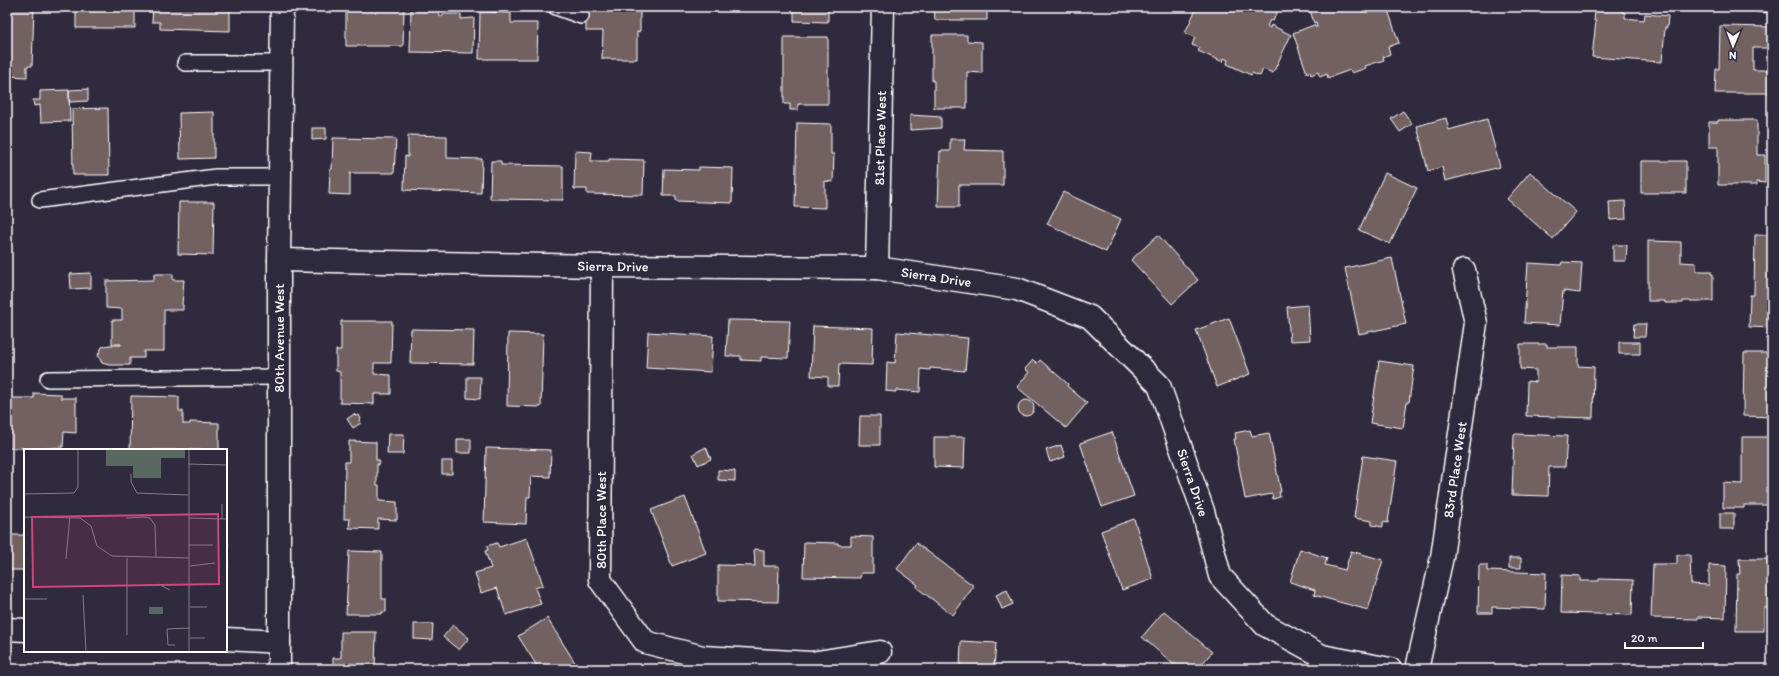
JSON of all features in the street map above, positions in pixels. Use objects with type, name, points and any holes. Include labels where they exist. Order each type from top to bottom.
[{"type":"street","name":"80th Avenue West","points":[[279,669],[279,260],[282,7]]},
{"type":"street","name":"81st Place West","points":[[877,268],[883,7]]},
{"type":"street","name":"Sierra Drive","points":[[279,260],[602,266],[877,268],[1017,289],[1090,317],[1159,385],[1203,511],[1220,576],[1264,625],[1322,656],[1390,669]]},
{"type":"street","name":"80th Place West","points":[[602,266],[600,580],[645,642],[703,657],[811,663],[880,652]]},
{"type":"street","name":"83rd Place West","points":[[1418,669],[1442,558],[1476,323],[1464,270]]},
{"type":"street","points":[[7,629],[24,630]]},
{"type":"street","points":[[227,639],[279,642]]},
{"type":"lane","points":[[556,7],[580,16]]},
{"type":"lane","points":[[185,63],[281,62]]},
{"type":"lane","points":[[40,200],[216,177],[280,177]]},
{"type":"lane","points":[[48,379],[279,377]]},
{"type":"building","points":[[7,7],[34,7],[32,66],[27,66],[27,77],[7,76]]},
{"type":"building","points":[[76,7],[135,7],[135,28],[76,28]]},
{"type":"building","points":[[153,7],[230,7],[230,31],[160,29],[160,22],[152,22]]},
{"type":"building","points":[[404,7],[403,46],[346,46],[346,8]]},
{"type":"building","points":[[411,7],[439,7],[439,16],[443,16],[443,14],[461,14],[461,19],[474,18],[473,53],[410,52]]},
{"type":"building","points":[[586,7],[640,7],[640,31],[637,32],[637,59],[602,59],[603,31],[586,31]]},
{"type":"building","points":[[794,7],[828,7],[828,22],[794,21]]},
{"type":"building","points":[[934,7],[987,7],[987,20],[935,20]]},
{"type":"building","points":[[1197,7],[1279,7],[1273,21],[1270,20],[1267,26],[1270,28],[1271,25],[1291,35],[1273,73],[1263,69],[1260,76],[1252,73],[1251,75],[1227,64],[1228,60],[1224,58],[1223,62],[1198,51],[1200,48],[1192,45],[1195,37],[1185,33]]},
{"type":"building","points":[[1309,7],[1363,7],[1361,8],[1362,12],[1365,11],[1364,8],[1369,7],[1387,7],[1399,43],[1388,47],[1390,54],[1383,57],[1384,60],[1365,66],[1366,68],[1352,73],[1350,70],[1328,78],[1327,74],[1320,77],[1318,72],[1311,75],[1310,72],[1307,73],[1293,33],[1314,25],[1317,27],[1316,22],[1314,23]]},
{"type":"building","points":[[1584,7],[1622,7],[1622,12],[1625,13],[1625,18],[1644,20],[1645,14],[1668,16],[1667,28],[1665,27],[1662,62],[1592,57],[1596,21],[1594,21],[1595,11],[1584,10]]},
{"type":"building","points":[[1756,7],[1772,7],[1772,13],[1756,12]]},
{"type":"building","points":[[480,12],[511,13],[511,23],[538,23],[537,59],[479,59]]},
{"type":"building","points":[[1720,26],[1772,27],[1772,48],[1753,48],[1753,70],[1772,70],[1772,93],[1715,93],[1716,69],[1719,69]]},
{"type":"building","points":[[932,35],[967,35],[967,41],[982,42],[982,73],[967,72],[967,108],[934,108],[934,81],[932,81]]},
{"type":"building","points":[[784,37],[828,37],[828,104],[798,104],[798,110],[790,110],[790,104],[784,104]]},
{"type":"building","points":[[88,89],[88,101],[69,102],[69,90]]},
{"type":"building","points":[[69,90],[70,121],[41,122],[40,105],[34,106],[33,100],[40,100],[40,91]]},
{"type":"building","points":[[108,108],[109,175],[73,175],[72,109]]},
{"type":"building","points":[[1403,111],[1412,124],[1400,132],[1391,119]]},
{"type":"building","points":[[214,112],[214,158],[180,159],[179,113]]},
{"type":"building","points":[[910,115],[941,117],[941,128],[910,130]]},
{"type":"building","points":[[1446,118],[1449,130],[1487,119],[1500,167],[1445,181],[1442,167],[1428,171],[1417,126]]},
{"type":"building","points":[[1718,120],[1757,120],[1757,155],[1765,155],[1765,183],[1757,182],[1757,185],[1718,185],[1718,147],[1709,147],[1709,122],[1718,122]]},
{"type":"building","points":[[797,123],[831,124],[831,154],[834,154],[833,182],[825,181],[825,208],[795,207]]},
{"type":"building","points":[[312,128],[326,128],[326,139],[312,140]]},
{"type":"building","points":[[408,135],[447,136],[447,158],[482,159],[481,193],[404,190],[405,156],[408,157]]},
{"type":"building","points":[[333,138],[396,139],[394,173],[350,173],[350,195],[329,194],[330,169],[332,169]]},
{"type":"building","points":[[950,139],[965,139],[964,150],[1003,151],[1003,185],[959,185],[959,207],[938,207],[940,151],[950,151]]},
{"type":"building","points":[[575,151],[592,152],[591,161],[609,161],[609,159],[644,160],[643,195],[587,194],[587,189],[574,189]]},
{"type":"building","points":[[491,161],[501,161],[501,165],[563,166],[563,200],[490,199]]},
{"type":"building","points":[[1641,161],[1686,161],[1686,193],[1641,193]]},
{"type":"building","points":[[699,167],[733,168],[732,203],[676,201],[676,196],[663,196],[664,169],[699,170]]},
{"type":"building","points":[[1530,172],[1576,212],[1553,239],[1507,199]]},
{"type":"building","points":[[1385,173],[1417,188],[1390,244],[1359,230]]},
{"type":"building","points":[[1063,192],[1121,219],[1106,252],[1047,224]]},
{"type":"building","points":[[1625,201],[1626,219],[1610,220],[1609,202]]},
{"type":"building","points":[[179,202],[214,202],[213,255],[178,254]]},
{"type":"building","points":[[1158,235],[1198,280],[1172,304],[1131,260]]},
{"type":"building","points":[[1755,235],[1772,235],[1772,328],[1749,327],[1750,295],[1754,295]]},
{"type":"building","points":[[1648,241],[1681,242],[1681,262],[1696,263],[1696,271],[1711,271],[1711,274],[1713,274],[1713,301],[1683,301],[1683,303],[1665,303],[1665,301],[1648,301]]},
{"type":"building","points":[[1613,245],[1627,245],[1626,261],[1613,261]]},
{"type":"building","points":[[1392,258],[1406,324],[1359,334],[1345,268]]},
{"type":"building","points":[[1562,262],[1582,263],[1580,293],[1563,291],[1560,325],[1524,323],[1528,263],[1561,265]]},
{"type":"building","points":[[91,273],[91,288],[71,289],[70,274]]},
{"type":"building","points":[[154,274],[173,274],[173,280],[184,280],[183,310],[164,310],[164,351],[144,351],[144,358],[130,358],[130,365],[109,365],[102,363],[98,355],[102,347],[109,345],[121,345],[112,344],[112,320],[122,320],[122,309],[106,308],[106,281],[154,280]]},
{"type":"building","points":[[1308,305],[1310,340],[1290,341],[1287,307]]},
{"type":"building","points":[[1229,318],[1250,374],[1217,387],[1196,330]]},
{"type":"building","points":[[728,320],[790,321],[788,358],[761,357],[761,361],[741,360],[741,356],[726,356]]},
{"type":"building","points":[[341,321],[392,321],[391,363],[374,363],[374,374],[391,375],[391,394],[374,394],[374,404],[340,403],[340,372],[336,371],[336,350],[341,350]]},
{"type":"building","points":[[1634,324],[1646,324],[1645,337],[1633,337]]},
{"type":"building","points":[[813,326],[873,328],[872,365],[839,364],[838,386],[828,386],[828,377],[811,376]]},
{"type":"building","points":[[411,329],[474,330],[473,364],[410,363]]},
{"type":"building","points":[[648,332],[713,336],[711,372],[646,368]]},
{"type":"building","points":[[897,332],[968,338],[965,371],[930,368],[930,370],[921,369],[920,392],[896,390],[896,392],[886,391],[887,362],[895,363]]},
{"type":"building","points":[[508,333],[543,334],[541,407],[507,406]]},
{"type":"building","points":[[1619,342],[1640,342],[1640,354],[1619,354]]},
{"type":"building","points":[[1520,344],[1547,344],[1547,347],[1578,347],[1578,366],[1594,367],[1593,418],[1526,416],[1527,381],[1536,382],[1536,370],[1520,369]]},
{"type":"building","points":[[1744,353],[1772,353],[1772,417],[1743,416]]},
{"type":"building","points":[[1033,360],[1037,363],[1040,360],[1087,403],[1066,428],[1017,387],[1029,372],[1025,369]]},
{"type":"building","points":[[1379,361],[1414,366],[1409,402],[1407,402],[1403,428],[1370,423]]},
{"type":"building","points":[[467,377],[481,377],[480,399],[467,398]]},
{"type":"building","points":[[34,393],[61,394],[61,398],[76,398],[76,433],[64,432],[63,447],[24,449],[24,452],[23,448],[7,448],[7,398],[34,398]]},
{"type":"building","points":[[131,396],[179,397],[179,411],[183,411],[183,424],[190,424],[190,422],[219,423],[219,449],[130,449]]},
{"type":"building","points":[[1026,400],[1032,402],[1034,408],[1032,414],[1026,416],[1020,414],[1018,408],[1020,402]]},
{"type":"building","points":[[354,414],[356,416],[359,415],[361,419],[359,420],[361,423],[353,428],[347,419]]},
{"type":"building","points":[[860,416],[880,416],[880,445],[859,445]]},
{"type":"building","points":[[1250,430],[1252,436],[1269,433],[1281,492],[1279,492],[1280,497],[1273,499],[1272,494],[1245,499],[1234,439],[1236,439],[1235,433]]},
{"type":"building","points":[[1112,432],[1134,496],[1102,507],[1080,443]]},
{"type":"building","points":[[388,434],[404,434],[403,454],[387,454]]},
{"type":"building","points":[[1514,434],[1567,436],[1565,467],[1549,467],[1548,496],[1512,495]]},
{"type":"building","points":[[934,437],[965,437],[964,468],[934,467]]},
{"type":"building","points":[[1742,437],[1772,437],[1772,505],[1744,505],[1744,508],[1723,508],[1723,483],[1742,484]]},
{"type":"building","points":[[457,439],[471,439],[471,453],[457,453]]},
{"type":"building","points":[[349,441],[376,442],[376,460],[379,460],[379,464],[377,464],[377,485],[379,485],[379,501],[397,502],[397,520],[378,519],[378,529],[349,528],[350,519],[344,519],[345,462],[349,462]]},
{"type":"building","points":[[1061,445],[1065,457],[1050,462],[1046,450]]},
{"type":"building","points":[[706,447],[711,459],[698,465],[693,454]]},
{"type":"building","points":[[486,448],[551,450],[550,477],[531,476],[530,497],[527,497],[526,524],[484,522]]},
{"type":"building","points":[[1363,456],[1397,461],[1388,523],[1383,522],[1383,527],[1372,525],[1372,521],[1354,518]]},
{"type":"building","points":[[442,461],[452,461],[452,474],[442,474]]},
{"type":"building","points":[[718,470],[735,471],[735,481],[718,480]]},
{"type":"building","points":[[685,497],[706,553],[672,566],[651,510]]},
{"type":"building","points":[[7,513],[10,513],[10,532],[7,532]]},
{"type":"building","points":[[1720,513],[1734,513],[1734,529],[1720,529]]},
{"type":"building","points":[[1134,519],[1153,579],[1122,590],[1101,531]]},
{"type":"building","points":[[7,535],[24,535],[24,570],[7,570]]},
{"type":"building","points":[[851,536],[873,537],[873,573],[861,573],[860,578],[803,577],[804,542],[851,545]]},
{"type":"building","points":[[527,538],[543,585],[535,588],[541,604],[506,615],[497,588],[481,593],[475,573],[491,568],[485,551],[488,550],[487,546],[497,543],[499,547]]},
{"type":"building","points":[[227,542],[228,542],[227,568]]},
{"type":"building","points":[[916,543],[974,586],[953,615],[916,587],[918,585],[897,569]]},
{"type":"building","points":[[754,549],[764,550],[764,566],[779,566],[778,602],[718,601],[718,565],[755,566]]},
{"type":"building","points":[[1300,549],[1327,558],[1325,565],[1345,570],[1351,551],[1383,560],[1368,610],[1314,595],[1315,590],[1290,582]]},
{"type":"building","points":[[349,551],[382,552],[382,599],[386,599],[386,612],[382,612],[382,614],[346,614]]},
{"type":"building","points":[[1677,555],[1690,555],[1691,584],[1709,585],[1709,565],[1726,566],[1725,618],[1651,618],[1653,564],[1677,564]]},
{"type":"building","points":[[1509,558],[1521,558],[1521,568],[1509,568]]},
{"type":"building","points":[[1739,559],[1772,559],[1772,608],[1764,608],[1764,631],[1736,631],[1737,574],[1740,574]]},
{"type":"building","points":[[1479,565],[1487,565],[1487,571],[1546,573],[1545,609],[1492,607],[1492,613],[1478,613]]},
{"type":"building","points":[[1562,575],[1580,576],[1580,581],[1599,581],[1599,579],[1633,580],[1632,615],[1561,613]]},
{"type":"building","points":[[1007,590],[1013,604],[1002,609],[996,595]]},
{"type":"building","points":[[1164,611],[1212,652],[1198,669],[1179,669],[1142,637]]},
{"type":"building","points":[[547,618],[579,669],[539,669],[518,636]]},
{"type":"building","points":[[414,624],[433,624],[432,640],[414,639]]},
{"type":"building","points":[[453,625],[469,638],[459,650],[443,637]]},
{"type":"building","points":[[341,632],[376,632],[375,669],[333,669],[333,658],[341,658]]},
{"type":"building","points":[[961,641],[996,643],[994,669],[960,669]]}]
